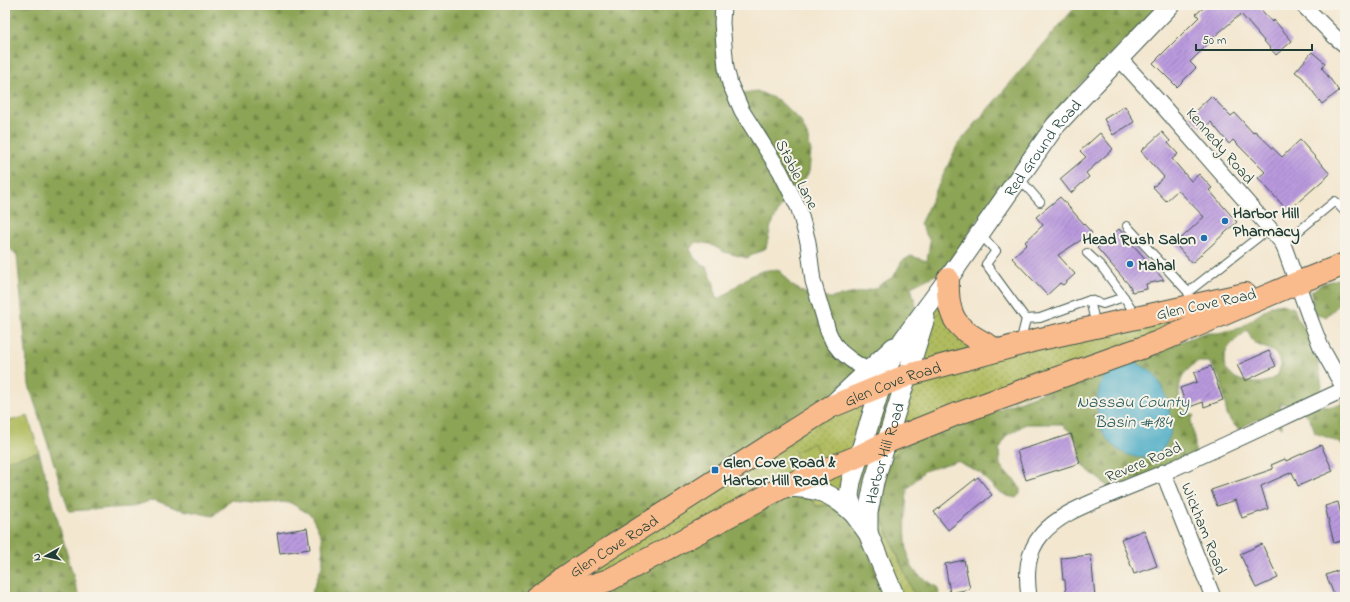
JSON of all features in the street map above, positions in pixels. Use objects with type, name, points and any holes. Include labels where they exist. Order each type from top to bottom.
[{"type":"main road","name":"Glen Cove Road","points":[[555,597],[609,580],[783,487],[859,456],[887,442],[954,415],[1158,342],[1345,264]]},
{"type":"main road","points":[[948,280],[948,300],[955,321],[968,334],[997,350]]},
{"type":"main road","name":"Glen Cove Road","points":[[536,597],[575,570],[875,378],[908,375],[1020,344],[1138,318],[1190,299],[1297,283]]},
{"type":"street","name":"Stable Lane","points":[[723,5],[722,23],[726,68],[730,84],[742,112],[780,172],[799,209],[808,242],[813,281],[828,331],[833,342],[840,351],[875,378]]},
{"type":"street","name":"Red Ground Road","points":[[875,378],[929,303],[948,280],[1055,126],[1170,5]]},
{"type":"street","points":[[1303,5],[1345,45]]},
{"type":"street","name":"Kennedy Road","points":[[1119,58],[1283,244],[1321,347],[1345,390]]},
{"type":"street","name":"Red Ground Road","points":[[908,375],[929,303]]},
{"type":"street","name":"Harbor Hill Road","points":[[868,533],[870,498],[908,375]]},
{"type":"street","name":"Harbor Hill Road","points":[[875,378],[849,496],[854,514],[868,533],[895,597]]},
{"type":"street","name":"Revere Road","points":[[1028,597],[1026,576],[1032,550],[1041,535],[1058,519],[1077,508],[1163,472],[1345,390]]},
{"type":"street","name":"Wickham Road","points":[[1163,472],[1213,597]]},
{"type":"street","points":[[783,487],[819,490],[832,495],[854,514]]},
{"type":"lane","points":[[1019,178],[1040,202]]},
{"type":"lane","points":[[1283,244],[1335,201],[1345,212]]},
{"type":"lane","points":[[1127,226],[1190,299],[1270,228]]},
{"type":"lane","points":[[980,234],[996,251],[986,264],[1026,319],[1020,344]]},
{"type":"lane","points":[[1087,253],[1101,266],[1138,318]]},
{"type":"lane","points":[[1026,319],[1040,318],[1090,300],[1103,304],[1124,297]]},
{"type":"lane","points":[[1090,300],[1096,327]]},
{"type":"green space","points":[[5,5],[723,5],[726,68],[742,93],[757,91],[778,100],[800,120],[807,135],[811,151],[809,172],[800,186],[781,206],[771,226],[766,248],[747,258],[724,252],[710,244],[696,242],[690,249],[695,259],[707,267],[714,284],[716,299],[725,295],[755,274],[766,270],[779,270],[791,285],[812,297],[831,298],[874,289],[894,276],[902,261],[911,256],[927,261],[930,241],[920,224],[958,144],[1077,5],[1159,5],[1127,39],[1079,85],[1022,159],[970,231],[961,254],[937,274],[911,287],[916,306],[902,328],[875,353],[843,390],[536,597],[310,597],[323,564],[322,538],[311,515],[289,502],[265,503],[230,500],[213,516],[178,509],[154,500],[130,507],[69,511],[29,385],[17,255],[5,244]]},
{"type":"green space","points":[[1345,277],[1345,299],[1326,317],[1315,314],[1312,307],[1311,292],[1321,284]]},
{"type":"green space","points":[[1297,283],[912,441],[887,532],[915,597],[886,597],[877,579],[864,539],[827,505],[816,506],[812,498],[555,597],[830,407],[929,303],[950,307],[997,350]]},
{"type":"green space","points":[[1282,304],[1294,308],[1299,322],[1311,335],[1316,349],[1322,386],[1321,393],[1323,405],[1328,407],[1342,403],[1343,394],[1345,393],[1345,446],[1315,433],[1311,421],[1303,411],[1287,404],[1280,404],[1282,428],[1270,421],[1260,419],[1251,422],[1239,430],[1227,415],[1221,380],[1209,362],[1197,362],[1182,377],[1179,390],[1181,404],[1184,410],[1189,415],[1194,415],[1191,421],[1195,443],[1195,458],[1111,489],[1084,467],[1081,460],[1079,446],[1072,433],[1061,424],[1026,424],[1006,436],[999,450],[1000,465],[1006,473],[1014,479],[1020,488],[1020,494],[1016,498],[1007,496],[996,490],[980,473],[957,461],[924,471],[907,489],[906,543],[910,563],[914,570],[925,580],[937,587],[939,593],[937,597],[915,597],[879,511],[877,493],[885,461],[912,441],[1204,333],[1218,333],[1240,328],[1271,306]],"holes":[[[1247,330],[1255,343],[1272,351],[1277,356],[1279,360],[1279,371],[1273,379],[1251,383],[1239,380],[1230,373],[1224,364],[1228,348]]]},
{"type":"green space","points":[[28,416],[39,452],[5,461],[5,422]]},
{"type":"green space","points":[[814,443],[819,454],[800,463],[795,452]]},
{"type":"green space","points":[[39,452],[79,597],[5,597],[5,461]]},
{"type":"green space","points":[[782,493],[812,498],[816,506],[827,505],[841,508],[864,539],[877,579],[886,597],[582,597]]},
{"type":"water","name":"Nassau County Basin #184","points":[[1134,362],[1143,366],[1154,374],[1160,383],[1169,408],[1171,426],[1168,440],[1161,451],[1147,458],[1139,458],[1124,453],[1111,444],[1102,430],[1097,411],[1098,391],[1106,374],[1113,368]]},
{"type":"building","points":[[1207,5],[1257,5],[1272,22],[1274,20],[1292,41],[1276,55],[1241,14],[1209,41],[1210,42],[1190,62],[1196,68],[1177,87],[1153,63],[1199,17],[1196,14]]},
{"type":"building","points":[[1312,52],[1325,63],[1322,68],[1339,91],[1322,104],[1302,77],[1295,72]]},
{"type":"building","points":[[1211,96],[1231,116],[1235,113],[1253,133],[1255,131],[1282,157],[1300,140],[1330,174],[1288,211],[1258,178],[1265,172],[1233,140],[1229,144],[1211,122],[1203,129],[1190,116]]},
{"type":"building","points":[[1125,106],[1134,122],[1113,135],[1104,119]]},
{"type":"building","points":[[1162,132],[1170,141],[1168,143],[1178,154],[1172,159],[1191,181],[1199,174],[1212,188],[1209,190],[1237,222],[1192,263],[1175,244],[1204,217],[1178,190],[1166,201],[1153,187],[1164,177],[1141,151]]},
{"type":"building","points":[[1100,133],[1113,149],[1086,173],[1089,177],[1071,193],[1060,179],[1086,157],[1080,151]]},
{"type":"building","points":[[1060,197],[1092,233],[1058,255],[1075,274],[1063,285],[1060,283],[1047,295],[1012,258],[1027,244],[1025,242],[1043,225],[1036,217]]},
{"type":"building","name":"Mahal","points":[[1119,229],[1164,280],[1146,284],[1147,289],[1132,292],[1130,286],[1097,248]]},
{"type":"building","points":[[1269,351],[1276,366],[1245,381],[1237,365]]},
{"type":"building","points":[[1211,366],[1223,400],[1204,407],[1203,402],[1187,408],[1180,388],[1197,382],[1194,373]]},
{"type":"building","points":[[1071,434],[1080,463],[1026,480],[1017,451]]},
{"type":"building","points":[[1321,445],[1333,471],[1298,486],[1292,472],[1261,486],[1268,509],[1242,518],[1236,500],[1217,506],[1211,490],[1273,469],[1271,465],[1285,459],[1286,461]]},
{"type":"building","points":[[978,477],[992,495],[948,530],[934,512]]},
{"type":"building","points":[[1338,502],[1341,514],[1345,513],[1345,540],[1334,543],[1325,506]]},
{"type":"building","points":[[307,528],[310,549],[280,553],[277,533]]},
{"type":"building","points":[[1144,530],[1157,566],[1134,574],[1121,539]]},
{"type":"building","points":[[1262,544],[1278,578],[1256,588],[1240,554]]},
{"type":"building","points":[[1091,555],[1095,597],[1066,597],[1061,558]]},
{"type":"building","points":[[964,560],[970,589],[950,593],[945,564]]},
{"type":"building","points":[[1345,568],[1345,597],[1335,597],[1326,575]]},
{"type":"place","name":"Harbor Hill Pharmacy","points":[[1225,221]]},
{"type":"place","name":"Head Rush Salon","points":[[1204,238]]},
{"type":"place","name":"Mahal","points":[[1130,264]]},
{"type":"place","name":"Glen Cove Road & Harbor Hill Road","points":[[715,470]]}]
